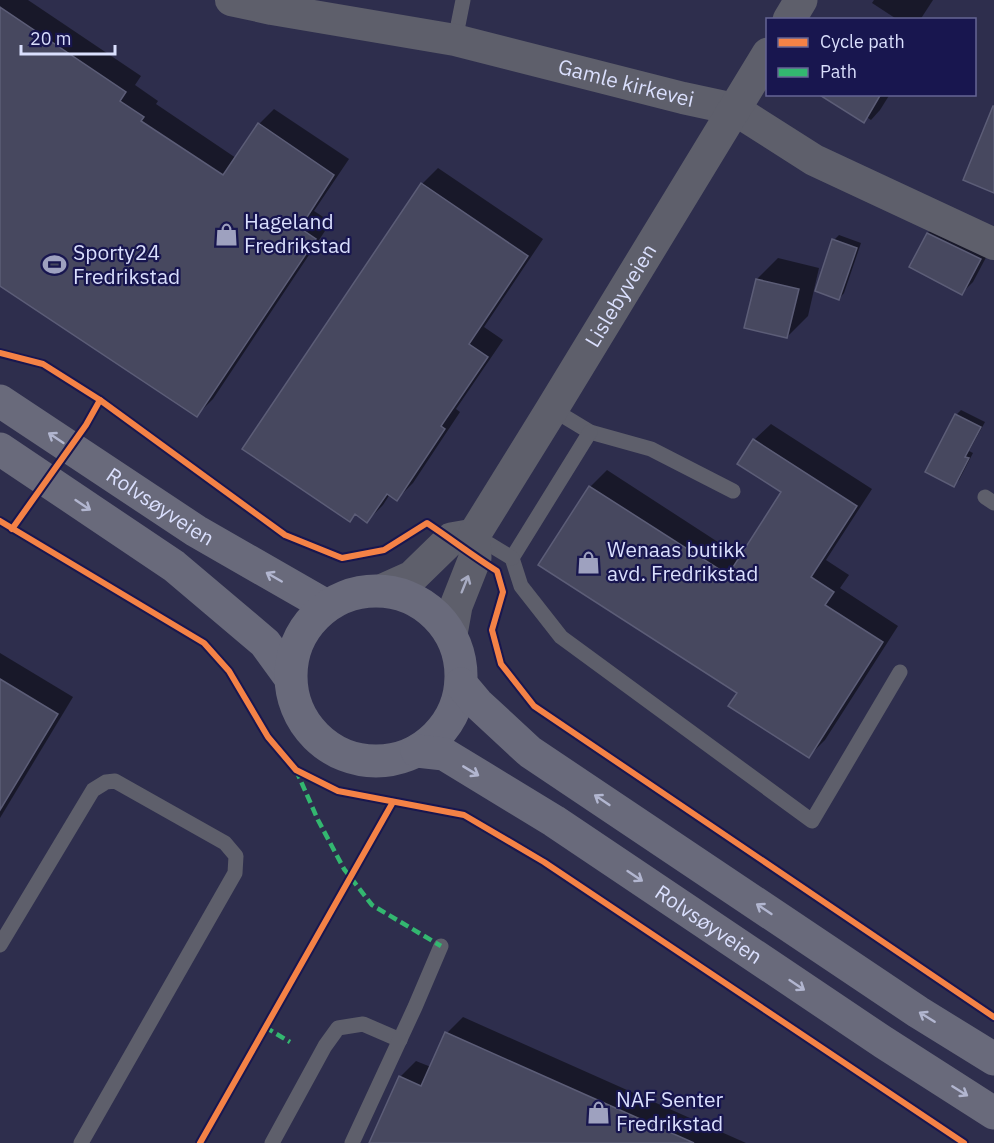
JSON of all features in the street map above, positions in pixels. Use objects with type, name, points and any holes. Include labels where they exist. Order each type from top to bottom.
[{"type":"main road","name":"Rolvsøyveien","points":[[0,401],[196,531],[325,605]]},
{"type":"main road","name":"Rolvsøyveien","points":[[0,448],[174,566],[265,643],[289,676]]},
{"type":"main road","points":[[383,590],[422,603],[451,633],[460,659],[461,684],[451,718],[441,732],[417,751],[385,762],[346,757],[317,739],[295,708],[289,676],[300,633],[325,605],[354,592],[383,590]]},
{"type":"main road","points":[[461,684],[477,703],[530,752],[918,1012],[994,1059]]},
{"type":"main road","name":"Rolvsøyveien","points":[[417,751],[444,754],[554,821],[883,1042],[994,1113]]},
{"type":"street","name":"Gamle kirkevei","points":[[231,0],[273,5],[455,40],[734,109],[814,160],[994,244]]},
{"type":"street","points":[[790,18],[801,0]]},
{"type":"street","name":"Lislebyveien","points":[[451,633],[456,606],[475,558],[474,535],[766,57]]},
{"type":"street","points":[[383,590],[411,577],[451,539],[474,535]]},
{"type":"lane","points":[[455,40],[464,0]]},
{"type":"lane","points":[[552,409],[590,432],[651,448],[733,491]]},
{"type":"lane","points":[[512,558],[590,432]]},
{"type":"lane","points":[[474,535],[512,558],[521,586],[561,637],[812,821],[900,672]]},
{"type":"lane","points":[[0,945],[93,790],[106,782],[115,781],[225,843],[236,856],[235,873],[81,1143]]},
{"type":"lane","points":[[352,1143],[441,946]]},
{"type":"lane","points":[[272,1143],[325,1046],[338,1028],[363,1024],[400,1040]]},
{"type":"building","points":[[0,7],[126,92],[120,101],[144,117],[141,121],[223,175],[258,123],[334,175],[300,228],[316,239],[197,417],[0,286]]},
{"type":"building","points":[[821,96],[880,96],[864,123]]},
{"type":"building","points":[[994,106],[994,193],[963,180]]},
{"type":"building","points":[[421,183],[528,256],[469,344],[488,357],[441,426],[445,429],[397,501],[387,494],[367,523],[355,514],[350,522],[242,449]]},
{"type":"building","points":[[927,233],[981,259],[962,295],[909,267]]},
{"type":"building","points":[[832,239],[857,248],[839,300],[815,291]]},
{"type":"building","points":[[756,279],[799,289],[787,338],[744,328]]},
{"type":"building","points":[[955,414],[981,427],[965,457],[969,458],[954,487],[925,472]]},
{"type":"building","points":[[753,439],[857,506],[811,577],[834,592],[825,605],[883,642],[809,758],[728,706],[737,693],[538,565],[589,486],[728,575],[781,492],[737,464]]},
{"type":"building","points":[[0,679],[58,714],[0,810]]},
{"type":"building","points":[[445,1032],[694,1143],[369,1143],[399,1076],[421,1086]]},
{"type":"marked path","points":[[296,770],[318,820],[344,869],[372,905],[441,946]]},
{"type":"marked path","points":[[265,1027],[290,1042]]},
{"type":"cycle path","points":[[0,353],[43,364],[100,400],[285,535],[342,558],[384,550],[427,523],[497,571],[503,592],[492,630],[501,664],[534,706],[994,1017]]},
{"type":"cycle path","points":[[12,529],[86,425],[100,400]]},
{"type":"cycle path","points":[[0,521],[204,643],[229,671],[268,737],[296,770],[338,791],[464,815],[544,862],[964,1143]]},
{"type":"cycle path","points":[[200,1143],[393,802]]},
{"type":"place","name":"Hageland Fredrikstad","points":[[226,234]]},
{"type":"place","name":"Sporty24 Fredrikstad","points":[[55,265]]},
{"type":"place","name":"Wenaas butikk avd. Fredrikstad","points":[[589,562]]},
{"type":"place","name":"NAF Senter Fredrikstad","points":[[598,1112]]}]
